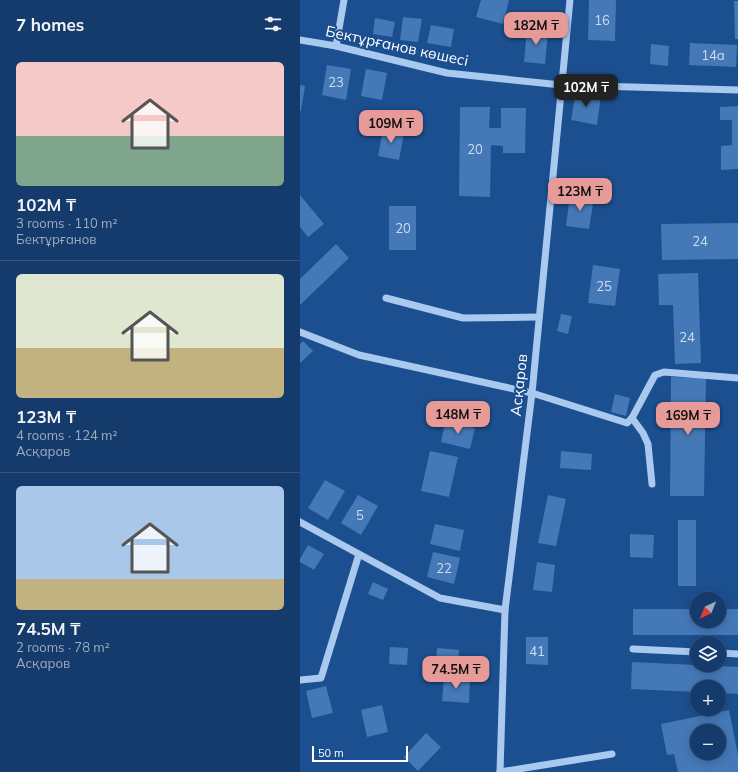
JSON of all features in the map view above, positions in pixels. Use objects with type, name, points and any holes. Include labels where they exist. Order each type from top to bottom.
[{"type":"street","points":[[336,46],[344,0]]},
{"type":"street","name":"Асқаров","points":[[500,772],[505,610],[532,393],[570,0]]},
{"type":"street","name":"Бектұрғанов көшесі","points":[[300,40],[336,46],[447,73],[561,85],[738,90]]},
{"type":"street","points":[[386,298],[463,318],[539,317]]},
{"type":"street","points":[[300,332],[358,355],[532,393],[627,423],[632,418],[655,375],[664,372],[738,378]]},
{"type":"street","points":[[632,418],[643,433],[648,444],[652,484]]},
{"type":"street","points":[[300,522],[440,598],[505,610]]},
{"type":"street","points":[[300,680],[321,678],[359,554]]},
{"type":"street","points":[[634,649],[690,652]]},
{"type":"street","points":[[726,653],[738,654]]},
{"type":"street","points":[[500,772],[612,754]]},
{"type":"building","points":[[481,0],[509,0],[503,24],[476,17]]},
{"type":"building","points":[[589,0],[616,0],[615,41],[588,40]]},
{"type":"building","points":[[734,1],[738,1],[738,39],[735,39]]},
{"type":"building","points":[[403,17],[422,19],[418,42],[400,40]]},
{"type":"building","points":[[375,18],[395,22],[392,37],[373,34]]},
{"type":"building","points":[[431,25],[454,29],[451,47],[427,43]]},
{"type":"building","points":[[527,29],[548,31],[545,64],[524,62]]},
{"type":"building","points":[[690,43],[737,45],[736,67],[689,65]]},
{"type":"building","points":[[651,44],[669,46],[668,66],[650,64]]},
{"type":"building","points":[[327,65],[351,69],[346,100],[322,95]]},
{"type":"building","points":[[366,69],[387,73],[382,100],[361,96]]},
{"type":"building","points":[[300,85],[305,86],[301,111],[300,111]]},
{"type":"building","points":[[576,92],[601,96],[597,125],[571,120]]},
{"type":"building","points":[[738,106],[738,169],[721,170],[721,146],[732,145],[732,120],[720,120],[720,107]]},
{"type":"building","points":[[460,107],[490,107],[489,128],[501,128],[501,108],[526,108],[525,153],[503,153],[503,146],[491,145],[490,197],[459,196]]},
{"type":"building","points":[[383,129],[404,133],[399,160],[378,156]]},
{"type":"building","points":[[300,195],[324,224],[308,237],[300,227]]},
{"type":"building","points":[[570,195],[594,198],[589,229],[566,226]]},
{"type":"building","points":[[389,206],[416,206],[416,250],[389,250]]},
{"type":"building","points":[[738,223],[738,259],[662,260],[661,224]]},
{"type":"building","points":[[336,244],[349,258],[300,305],[300,279]]},
{"type":"building","points":[[593,265],[620,269],[615,306],[588,303]]},
{"type":"building","points":[[698,273],[701,363],[675,364],[673,305],[659,305],[658,274]]},
{"type":"building","points":[[561,314],[572,316],[568,334],[557,331]]},
{"type":"building","points":[[303,341],[313,351],[300,363],[300,344]]},
{"type":"building","points":[[671,377],[706,378],[704,496],[670,496]]},
{"type":"building","points":[[615,394],[630,398],[626,416],[611,412]]},
{"type":"building","points":[[445,422],[475,428],[470,449],[441,442]]},
{"type":"building","points":[[430,451],[458,457],[449,497],[421,491]]},
{"type":"building","points":[[561,451],[592,454],[591,470],[560,468]]},
{"type":"building","points":[[325,480],[345,491],[328,520],[308,508]]},
{"type":"building","points":[[358,495],[378,506],[361,535],[341,523]]},
{"type":"building","points":[[548,495],[566,499],[556,546],[538,543]]},
{"type":"building","points":[[678,520],[696,520],[696,586],[678,586]]},
{"type":"building","points":[[435,524],[464,530],[460,551],[430,544]]},
{"type":"building","points":[[630,534],[654,535],[653,558],[630,557]]},
{"type":"building","points":[[308,545],[324,554],[314,570],[300,562],[300,559]]},
{"type":"building","points":[[433,552],[460,558],[454,584],[427,577]]},
{"type":"building","points":[[537,562],[555,565],[552,592],[533,590]]},
{"type":"building","points":[[373,582],[388,589],[383,600],[368,594]]},
{"type":"building","points":[[633,609],[690,609],[690,628],[726,628],[726,609],[738,609],[738,635],[633,635]]},
{"type":"building","points":[[526,637],[548,637],[548,665],[526,664]]},
{"type":"building","points":[[390,647],[408,648],[407,665],[389,664]]},
{"type":"building","points":[[437,648],[459,650],[457,675],[435,674]]},
{"type":"building","points":[[632,662],[690,665],[690,672],[726,672],[726,666],[738,667],[738,694],[726,693],[726,680],[690,680],[690,692],[631,689]]},
{"type":"building","points":[[444,678],[470,679],[469,703],[442,701]]},
{"type":"building","points":[[326,686],[333,713],[312,718],[306,691]]},
{"type":"building","points":[[382,705],[388,732],[367,737],[361,710]]},
{"type":"building","points":[[729,710],[738,755],[738,772],[678,772],[674,754],[667,755],[661,724],[700,716],[726,716],[726,711]]},
{"type":"building","points":[[426,733],[441,747],[418,771],[404,757]]}]
